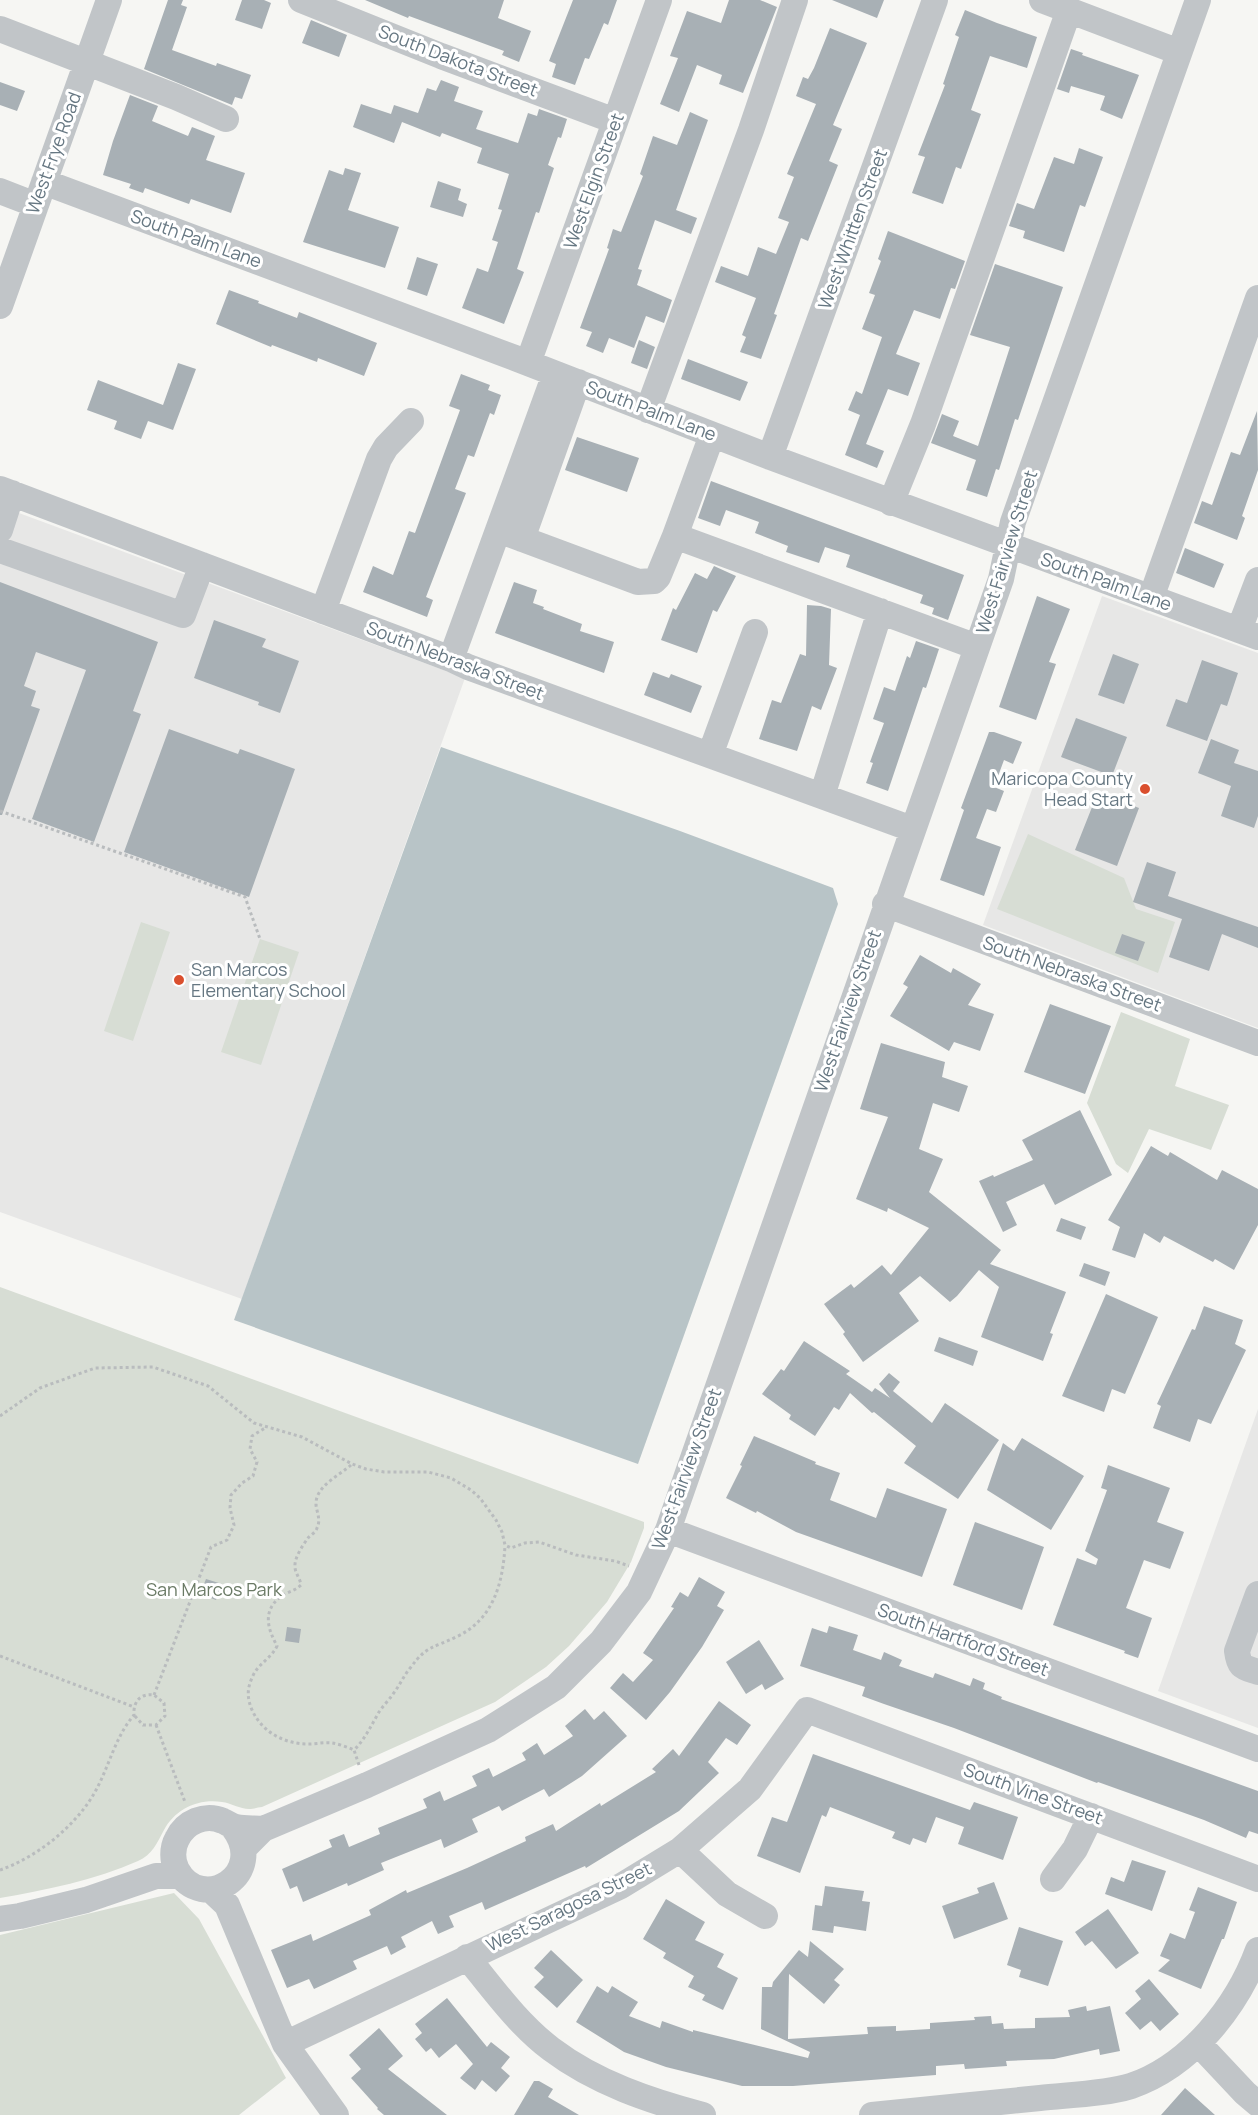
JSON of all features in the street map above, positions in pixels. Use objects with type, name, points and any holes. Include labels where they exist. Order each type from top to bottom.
[{"type":"street","name":"West Frye Road","points":[[0,306],[109,0]]},
{"type":"street","name":"South Dakota Street","points":[[301,0],[441,56],[615,121]]},
{"type":"street","name":"West Elgin Street","points":[[528,363],[659,0]]},
{"type":"street","points":[[648,410],[744,151],[795,0]]},
{"type":"street","name":"West Whitten Street","points":[[770,458],[935,0]]},
{"type":"street","points":[[1042,0],[1179,52]]},
{"type":"street","name":"West Fairview Street","points":[[239,1838],[367,1785],[488,1730],[556,1687],[601,1642],[639,1592],[668,1530],[885,904],[1001,579],[1013,522],[1198,0]]},
{"type":"street","points":[[891,503],[923,424],[1069,10]]},
{"type":"street","points":[[0,29],[176,97],[226,119]]},
{"type":"street","name":"South Palm Lane","points":[[0,191],[40,194],[528,363],[770,458],[1249,634]]},
{"type":"street","points":[[1151,598],[1258,298]]},
{"type":"street","points":[[451,659],[498,530],[567,378]]},
{"type":"street","points":[[522,539],[567,378]]},
{"type":"street","points":[[323,611],[379,459],[386,447],[411,421]]},
{"type":"street","points":[[498,530],[638,582],[654,580],[658,577],[675,536],[712,435]]},
{"type":"street","points":[[0,530],[6,491]]},
{"type":"street","name":"South Nebraska Street","points":[[6,491],[468,667],[912,829]]},
{"type":"street","points":[[675,536],[977,647]]},
{"type":"street","points":[[0,550],[183,615],[202,565]]},
{"type":"street","points":[[1249,634],[1258,580]]},
{"type":"street","points":[[822,796],[880,611]]},
{"type":"street","points":[[710,755],[755,632]]},
{"type":"street","name":"South Nebraska Street","points":[[885,904],[1258,1043]]},
{"type":"street","name":"South Hartford Street","points":[[668,1530],[1258,1749]]},
{"type":"street","points":[[1258,1594],[1237,1651],[1238,1661],[1242,1666],[1258,1672]]},
{"type":"street","name":"South Vine Street","points":[[807,1710],[1258,1879]]},
{"type":"street","name":"West Saragosa Street","points":[[285,2044],[467,1956],[621,1886],[680,1850],[750,1789],[807,1710]]},
{"type":"street","points":[[1053,1879],[1075,1849],[1091,1816]]},
{"type":"street","points":[[170,1869],[175,1842],[180,1832],[188,1824],[199,1819],[211,1818],[223,1821],[239,1838],[244,1860],[240,1871],[224,1892]]},
{"type":"street","points":[[680,1850],[727,1894],[765,1916]]},
{"type":"street","points":[[170,1869],[189,1884],[200,1889],[224,1892]]},
{"type":"street","points":[[0,1919],[86,1900],[170,1869]]},
{"type":"street","points":[[224,1892],[285,2044],[336,2115]]},
{"type":"street","points":[[872,2115],[1084,2093],[1130,2086],[1169,2067],[1198,2043],[1233,2001],[1258,1950]]},
{"type":"street","points":[[467,1956],[509,2009],[551,2049],[603,2080],[660,2103],[703,2115]]},
{"type":"street","points":[[1198,2043],[1258,2104]]},
{"type":"path","points":[[0,811],[245,897],[260,939]]},
{"type":"path","points":[[0,1416],[40,1388],[95,1368],[153,1367],[208,1386],[254,1423],[302,1437],[352,1464],[384,1472],[428,1472],[451,1478],[480,1498],[496,1520],[505,1545],[501,1576],[489,1609],[480,1622],[456,1637],[434,1645],[422,1653],[381,1710],[364,1740],[354,1750]]},
{"type":"path","points":[[154,1695],[211,1547],[227,1540],[234,1525],[231,1495],[242,1483],[253,1476],[257,1462],[250,1449],[252,1436],[266,1428]]},
{"type":"path","points":[[352,1464],[325,1485],[316,1500],[319,1514],[317,1528],[308,1539],[296,1562],[295,1569],[301,1584],[280,1597],[273,1605],[268,1618],[268,1628],[278,1646],[273,1654],[260,1664],[253,1676],[248,1688],[248,1701],[254,1715],[262,1725],[270,1733],[283,1740],[301,1743],[332,1743],[354,1750]]},
{"type":"path","points":[[505,1545],[511,1548],[539,1542],[576,1555],[615,1561],[647,1574]]},
{"type":"path","points":[[0,1656],[134,1707]]},
{"type":"path","points":[[0,1870],[40,1850],[79,1813],[94,1793],[124,1727],[134,1715],[134,1707],[139,1698],[144,1695],[154,1695],[164,1703],[166,1709],[161,1722],[156,1725],[143,1725],[134,1715]]},
{"type":"path","points":[[156,1725],[187,1807]]},
{"type":"path","points":[[354,1750],[367,1785]]},
{"type":"shaded area","name":"San Marcos Elementary School","points":[[0,506],[465,678],[242,1299],[0,1212]]},
{"type":"shaded area","name":"Maricopa County Head Start","points":[[1102,596],[1258,653],[1258,1028],[983,925]]},
{"type":"shaded area","points":[[441,747],[680,831],[833,888],[838,904],[638,1464],[234,1320]]},
{"type":"shaded area","points":[[1258,1409],[1258,1728],[1158,1691]]},
{"type":"green space","points":[[1028,834],[1124,878],[1136,909],[1175,922],[1158,973],[997,909]]},
{"type":"green space","points":[[141,922],[170,932],[133,1041],[104,1031]]},
{"type":"green space","points":[[260,939],[299,952],[261,1065],[221,1052]]},
{"type":"green space","points":[[1121,1012],[1190,1039],[1175,1086],[1229,1105],[1211,1150],[1149,1129],[1128,1173],[1116,1164],[1087,1103]]},
{"type":"green space","name":"San Marcos Park","points":[[0,1287],[644,1522],[644,1528],[631,1562],[607,1602],[569,1646],[546,1667],[495,1702],[262,1807],[246,1809],[213,1801],[188,1807],[174,1816],[147,1855],[122,1868],[70,1884],[0,1898]]},
{"type":"green space","points":[[174,1893],[199,1919],[286,2078],[239,2115],[0,2115],[0,1935]]},
{"type":"building","points":[[168,0],[183,0],[181,5],[187,7],[172,50],[216,66],[217,63],[251,75],[242,99],[235,97],[232,105],[144,69]]},
{"type":"building","points":[[242,0],[264,0],[271,3],[262,29],[235,20]]},
{"type":"building","points":[[365,0],[504,0],[498,18],[531,31],[519,62],[502,55],[504,51],[409,16],[408,18]]},
{"type":"building","points":[[573,0],[617,0],[608,25],[604,23],[589,59],[585,58],[575,85],[552,77],[556,64],[549,61]]},
{"type":"building","points":[[729,0],[760,0],[777,7],[743,93],[719,84],[722,75],[697,65],[679,112],[660,104],[678,58],[670,56],[687,11],[721,23]]},
{"type":"building","points":[[832,0],[884,0],[877,18]]},
{"type":"building","points":[[965,10],[1037,37],[1027,68],[990,56],[971,110],[981,114],[961,169],[956,167],[943,204],[912,193],[925,157],[918,155],[945,85],[943,84],[959,37],[955,35]]},
{"type":"building","points":[[311,20],[347,35],[339,57],[302,43]]},
{"type":"building","points":[[830,28],[867,43],[833,125],[842,129],[829,161],[838,165],[808,241],[801,238],[761,359],[740,352],[746,337],[742,335],[756,298],[715,282],[721,266],[748,276],[758,247],[776,254],[789,222],[778,218],[794,177],[787,174],[816,104],[796,96],[803,77],[808,79],[814,68]]},
{"type":"building","points":[[1071,49],[1139,75],[1122,119],[1100,110],[1105,96],[1071,86],[1069,93],[1057,89]]},
{"type":"building","points":[[441,80],[459,87],[454,101],[483,111],[476,129],[518,143],[528,113],[537,116],[539,109],[567,119],[548,165],[554,168],[517,269],[524,272],[504,324],[462,308],[477,268],[488,272],[498,242],[492,240],[502,210],[498,209],[509,174],[477,163],[482,148],[442,133],[440,137],[402,122],[394,143],[353,127],[361,104],[391,114],[394,105],[418,113],[427,88],[436,91]]},
{"type":"building","points":[[0,82],[25,91],[17,111],[0,105]]},
{"type":"building","points":[[130,95],[158,106],[152,121],[188,136],[192,127],[215,136],[206,160],[245,173],[231,213],[191,199],[189,204],[145,188],[143,193],[129,188],[131,184],[103,175]]},
{"type":"building","points":[[690,112],[708,120],[676,210],[697,218],[691,234],[655,220],[638,269],[642,270],[637,285],[672,300],[664,323],[646,316],[634,348],[609,338],[603,353],[586,346],[592,332],[580,328],[609,249],[607,248],[613,229],[621,232],[643,176],[640,174],[653,136],[677,145]]},
{"type":"building","points":[[1079,148],[1103,157],[1085,207],[1080,205],[1064,252],[1023,238],[1025,231],[1009,226],[1017,203],[1034,209],[1054,157],[1074,164]]},
{"type":"building","points":[[345,168],[361,173],[348,210],[399,227],[385,268],[303,242],[329,170],[343,175]]},
{"type":"building","points":[[438,181],[461,189],[458,200],[467,204],[463,217],[430,207]]},
{"type":"building","points":[[888,231],[965,261],[955,289],[951,288],[940,319],[914,310],[896,354],[920,363],[908,396],[888,389],[866,444],[884,451],[877,468],[845,455],[860,415],[848,410],[856,391],[862,394],[882,337],[862,329],[875,295],[869,293],[881,261],[878,259]]},
{"type":"building","points":[[417,257],[438,264],[427,296],[407,289]]},
{"type":"building","points":[[995,264],[1063,287],[1018,420],[1015,419],[999,470],[996,469],[987,497],[966,490],[976,460],[931,443],[942,414],[959,421],[953,436],[978,446],[1010,347],[970,335]]},
{"type":"building","points":[[229,290],[297,318],[299,312],[377,343],[364,376],[318,358],[317,362],[272,345],[271,347],[216,324]]},
{"type":"building","points":[[639,340],[655,347],[647,369],[631,363]]},
{"type":"building","points":[[688,359],[748,382],[740,401],[681,379]]},
{"type":"building","points":[[178,363],[196,369],[173,430],[148,421],[141,439],[114,429],[117,421],[87,410],[98,380],[163,405]]},
{"type":"building","points":[[461,374],[490,385],[488,390],[501,395],[494,415],[490,413],[474,457],[468,455],[455,489],[466,493],[426,597],[433,600],[427,617],[363,592],[373,566],[393,575],[409,531],[415,533],[460,410],[449,406]]},
{"type":"building","points":[[1257,411],[1258,470],[1242,516],[1245,518],[1237,540],[1194,523],[1202,501],[1212,505],[1231,452],[1240,455]]},
{"type":"building","points":[[577,437],[639,458],[627,492],[565,470]]},
{"type":"building","points":[[711,481],[964,575],[948,620],[932,614],[934,608],[920,603],[923,595],[846,567],[850,555],[825,547],[819,563],[786,552],[788,546],[755,533],[759,522],[726,510],[720,526],[698,518]]},
{"type":"building","points":[[1185,548],[1224,564],[1214,588],[1176,573]]},
{"type":"building","points":[[714,566],[736,576],[717,612],[713,610],[697,653],[661,640],[673,608],[676,610],[695,573],[707,579]]},
{"type":"building","points":[[0,582],[158,642],[133,711],[141,714],[94,842],[32,819],[86,670],[36,652],[24,686],[36,691],[31,706],[40,709],[2,815],[0,815]]},
{"type":"building","points":[[514,582],[537,590],[533,603],[544,607],[543,609],[582,624],[580,631],[614,642],[604,673],[495,633]]},
{"type":"building","points":[[1037,596],[1070,609],[1049,662],[1056,664],[1036,720],[999,707]]},
{"type":"building","points":[[807,605],[831,609],[829,665],[837,668],[821,710],[812,706],[797,751],[759,739],[772,700],[781,703],[800,654],[806,656]]},
{"type":"building","points":[[214,620],[266,639],[262,647],[299,661],[280,713],[258,705],[259,702],[194,678]]},
{"type":"building","points":[[916,641],[939,649],[926,688],[923,687],[888,791],[866,783],[873,763],[870,762],[884,723],[873,719],[884,687],[895,691],[907,656],[910,658]]},
{"type":"building","points":[[1113,654],[1139,664],[1124,704],[1098,695]]},
{"type":"building","points":[[1202,660],[1238,673],[1227,706],[1221,704],[1207,741],[1166,726],[1176,699],[1187,703]]},
{"type":"building","points":[[653,672],[669,678],[671,674],[702,686],[691,713],[644,695]]},
{"type":"building","points":[[1076,718],[1127,737],[1112,776],[1061,757]]},
{"type":"building","points":[[169,729],[238,754],[240,749],[295,769],[249,897],[124,852]]},
{"type":"building","points":[[989,732],[1022,742],[1013,764],[1004,760],[994,787],[1004,791],[996,812],[987,809],[976,838],[1001,847],[984,896],[940,880],[964,810],[961,808]]},
{"type":"building","points":[[1211,739],[1239,750],[1234,763],[1258,771],[1258,816],[1254,828],[1221,816],[1231,786],[1198,773]]},
{"type":"building","points":[[1098,792],[1139,808],[1117,866],[1075,850]]},
{"type":"building","points":[[1147,862],[1176,872],[1168,896],[1258,927],[1258,948],[1222,934],[1209,971],[1169,957],[1182,919],[1133,902]]},
{"type":"building","points":[[1122,934],[1145,942],[1138,961],[1115,953]]},
{"type":"building","points":[[920,955],[951,973],[953,968],[981,984],[968,1005],[994,1014],[980,1051],[954,1042],[949,1051],[890,1016],[908,987],[903,984]]},
{"type":"building","points":[[1050,1004],[1111,1026],[1085,1094],[1024,1072]]},
{"type":"building","points":[[881,1043],[945,1062],[942,1077],[968,1086],[959,1112],[933,1103],[919,1149],[943,1159],[929,1192],[1001,1250],[990,1264],[1066,1292],[1050,1333],[1053,1334],[1043,1361],[981,1337],[999,1287],[979,1270],[950,1302],[920,1276],[899,1293],[919,1321],[863,1362],[843,1334],[845,1332],[824,1304],[851,1284],[854,1288],[882,1265],[891,1275],[929,1228],[888,1208],[887,1212],[856,1199],[888,1117],[860,1109]]},
{"type":"building","points":[[1080,1110],[1112,1175],[1055,1205],[1044,1184],[1006,1202],[1017,1225],[1003,1232],[979,1181],[1033,1160],[1022,1140]]},
{"type":"building","points":[[1151,1146],[1168,1156],[1170,1152],[1217,1180],[1222,1170],[1258,1189],[1258,1225],[1234,1270],[1215,1259],[1213,1262],[1164,1236],[1160,1243],[1144,1233],[1135,1258],[1112,1250],[1120,1227],[1108,1220]]},
{"type":"building","points":[[1061,1218],[1086,1227],[1081,1240],[1056,1231]]},
{"type":"building","points":[[1084,1263],[1110,1272],[1105,1286],[1079,1276]]},
{"type":"building","points":[[1106,1294],[1158,1317],[1125,1394],[1112,1389],[1104,1412],[1062,1396]]},
{"type":"building","points":[[1204,1306],[1243,1320],[1235,1344],[1246,1350],[1211,1424],[1198,1419],[1190,1442],[1153,1428],[1161,1406],[1157,1404],[1192,1329],[1195,1330]]},
{"type":"building","points":[[939,1337],[978,1351],[973,1366],[934,1351]]},
{"type":"building","points":[[804,1341],[850,1371],[846,1374],[872,1392],[875,1388],[890,1398],[879,1384],[889,1373],[900,1382],[893,1391],[932,1423],[945,1403],[999,1440],[958,1499],[904,1463],[916,1446],[874,1412],[872,1413],[850,1393],[839,1410],[834,1407],[815,1436],[789,1419],[791,1415],[762,1394],[781,1369],[784,1371]]},
{"type":"building","points":[[754,1436],[840,1473],[830,1500],[876,1518],[887,1488],[947,1509],[922,1577],[796,1532],[757,1511],[756,1513],[726,1498]]},
{"type":"building","points":[[1022,1438],[1084,1476],[1051,1530],[987,1490],[1003,1443],[1014,1451]]},
{"type":"building","points":[[1108,1465],[1170,1488],[1157,1522],[1184,1532],[1170,1569],[1144,1560],[1126,1608],[1152,1618],[1138,1658],[1124,1653],[1125,1651],[1053,1625],[1077,1558],[1096,1565],[1098,1559],[1085,1551],[1107,1490],[1101,1488]]},
{"type":"building","points":[[975,1522],[1044,1547],[1022,1610],[953,1585]]},
{"type":"building","points":[[699,1577],[725,1592],[717,1606],[724,1610],[702,1647],[670,1692],[646,1720],[610,1688],[623,1673],[633,1682],[653,1660],[643,1653],[674,1608],[671,1607],[680,1592],[688,1597]]},
{"type":"building","points":[[206,1579],[222,1584],[216,1600],[200,1594]]},
{"type":"building","points":[[829,1626],[858,1635],[853,1650],[881,1660],[884,1652],[902,1660],[899,1666],[933,1678],[935,1673],[970,1686],[973,1678],[985,1683],[983,1689],[1002,1697],[1001,1699],[1258,1791],[1258,1834],[1249,1831],[1246,1838],[1204,1820],[862,1696],[865,1687],[800,1666],[812,1628],[827,1633]]},
{"type":"building","points":[[287,1627],[301,1629],[299,1643],[285,1641]]},
{"type":"building","points":[[759,1640],[784,1679],[765,1690],[762,1684],[746,1694],[726,1662]]},
{"type":"building","points":[[719,1701],[751,1725],[737,1745],[726,1738],[708,1762],[719,1773],[679,1811],[586,1868],[585,1866],[485,1910],[482,1902],[449,1916],[454,1927],[438,1934],[432,1921],[401,1937],[406,1947],[391,1955],[387,1946],[353,1961],[357,1969],[314,1989],[309,1979],[287,1988],[271,1950],[311,1934],[313,1941],[371,1915],[369,1910],[406,1890],[407,1893],[467,1868],[526,1841],[525,1837],[553,1824],[556,1831],[600,1803],[601,1806],[656,1772],[652,1769],[673,1749],[679,1756]]},
{"type":"building","points":[[585,1709],[594,1720],[604,1711],[627,1736],[582,1776],[549,1797],[544,1789],[502,1811],[499,1806],[472,1819],[478,1832],[444,1848],[441,1839],[381,1863],[384,1870],[303,1902],[297,1886],[290,1889],[282,1869],[332,1847],[329,1840],[344,1834],[349,1847],[380,1834],[378,1828],[427,1808],[423,1799],[440,1791],[444,1801],[477,1786],[472,1776],[489,1768],[493,1777],[526,1760],[522,1753],[537,1743],[544,1755],[573,1736],[565,1726]]},
{"type":"building","points":[[813,1754],[970,1810],[974,1802],[1018,1817],[1003,1860],[958,1844],[964,1827],[936,1817],[926,1843],[913,1838],[910,1845],[892,1838],[895,1832],[830,1807],[826,1817],[822,1815],[800,1873],[757,1856],[772,1817],[787,1822]]},
{"type":"building","points":[[1132,1860],[1166,1871],[1152,1911],[1105,1894],[1111,1877],[1124,1882]]},
{"type":"building","points":[[994,1882],[1008,1919],[954,1939],[942,1906],[979,1893],[977,1888]]},
{"type":"building","points":[[825,1886],[864,1891],[862,1901],[870,1902],[866,1931],[834,1926],[833,1933],[812,1930],[815,1905],[822,1906]]},
{"type":"building","points":[[1198,1887],[1237,1902],[1224,1939],[1222,1939],[1201,1989],[1158,1971],[1170,1960],[1160,1956],[1170,1933],[1185,1939],[1195,1912],[1189,1910]]},
{"type":"building","points":[[666,1899],[705,1922],[695,1940],[724,1954],[717,1967],[738,1978],[723,2010],[702,2000],[705,1995],[688,1987],[694,1976],[663,1958],[666,1953],[643,1939]]},
{"type":"building","points":[[1108,1909],[1139,1953],[1116,1969],[1092,1941],[1085,1946],[1075,1932]]},
{"type":"building","points":[[1019,1927],[1063,1941],[1048,1986],[1019,1977],[1021,1970],[1007,1965]]},
{"type":"building","points":[[810,1941],[844,1969],[834,1980],[840,1985],[824,2004],[789,1974],[788,2039],[868,2034],[867,2027],[896,2026],[896,2031],[930,2029],[930,2023],[975,2020],[974,2017],[991,2016],[992,2024],[1003,2023],[1004,2029],[1035,2028],[1035,2018],[1070,2017],[1068,2010],[1086,2006],[1087,2011],[1110,2006],[1120,2051],[1100,2055],[1099,2049],[1054,2059],[1006,2061],[1007,2066],[965,2069],[964,2064],[936,2066],[936,2075],[793,2086],[742,2086],[666,2067],[624,2052],[576,2022],[597,1986],[608,1993],[612,1986],[638,2002],[629,2016],[660,2028],[662,2021],[693,2032],[693,2030],[808,2058],[810,2052],[761,2029],[762,1987],[772,1987],[773,1982],[799,1950],[808,1957]]},
{"type":"building","points":[[551,1950],[583,1980],[557,2008],[534,1987],[544,1977],[534,1968]]},
{"type":"building","points":[[1149,1979],[1179,2014],[1160,2031],[1151,2021],[1140,2030],[1125,2013],[1141,1999],[1135,1991]]},
{"type":"building","points":[[447,1998],[487,2047],[491,2042],[510,2057],[501,2068],[510,2076],[496,2092],[482,2080],[475,2090],[460,2078],[473,2064],[456,2044],[439,2058],[431,2048],[426,2052],[415,2039],[422,2033],[415,2024]]},
{"type":"building","points":[[379,2028],[403,2056],[388,2069],[447,2115],[384,2115],[351,2078],[361,2069],[349,2055]]},
{"type":"building","points":[[534,2081],[539,2081],[553,2089],[548,2097],[579,2115],[514,2115]]},
{"type":"building","points":[[1185,2088],[1215,2115],[1161,2115]]},
{"type":"place","name":"Maricopa County Head Start","points":[[1145,789]]},
{"type":"place","name":"San Marcos Elementary School","points":[[179,980]]}]
